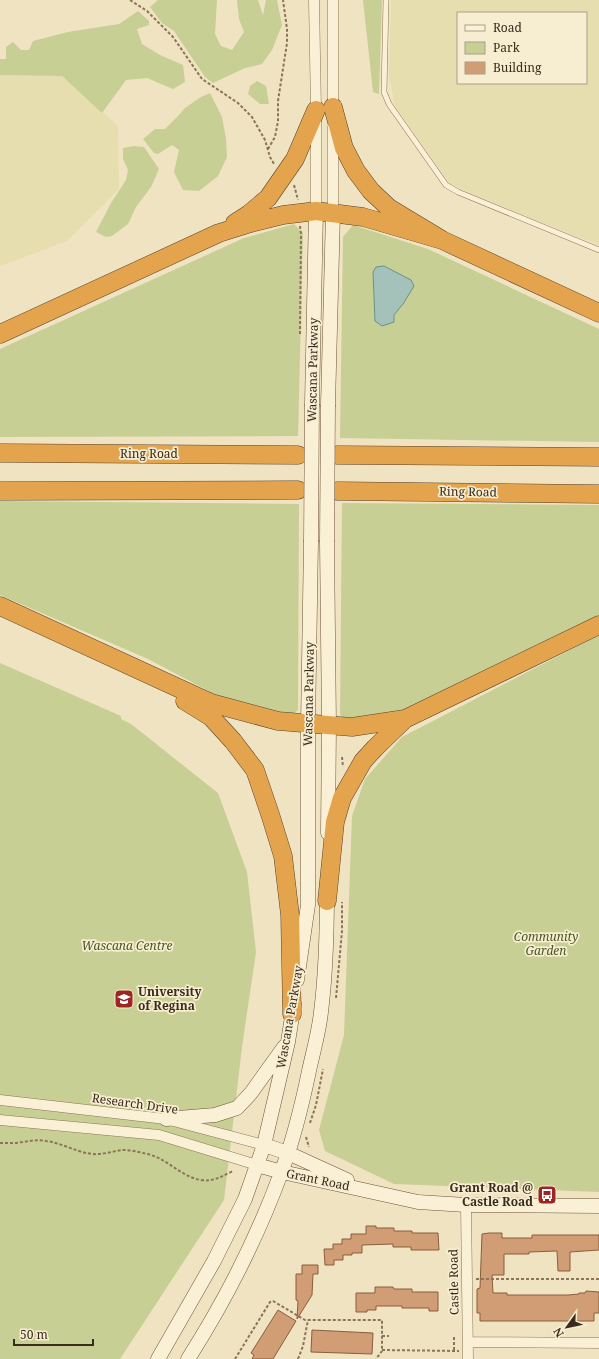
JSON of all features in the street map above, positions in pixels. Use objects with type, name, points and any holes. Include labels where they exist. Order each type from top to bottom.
[{"type":"highway","points":[[219,233],[249,214],[268,198],[295,159],[325,108]]},
{"type":"highway","points":[[325,108],[356,171],[371,191],[389,208],[442,240],[599,313]]},
{"type":"highway","points":[[0,334],[219,233],[283,215],[324,212],[363,217],[442,240]]},
{"type":"highway","name":"Ring Road","points":[[0,453],[298,455]]},
{"type":"highway","points":[[337,455],[599,457]]},
{"type":"highway","points":[[0,491],[298,490]]},
{"type":"highway","name":"Ring Road","points":[[337,490],[599,494]]},
{"type":"highway","points":[[0,606],[211,703],[278,722],[352,727],[405,719],[599,625]]},
{"type":"highway","points":[[126,664],[211,717],[233,740],[255,770],[283,856],[290,915],[292,1014]]},
{"type":"highway","points":[[327,901],[335,822],[342,798],[363,761],[405,719]]},
{"type":"main road","name":"Wascana Parkway","points":[[158,1359],[214,1261],[245,1200],[264,1145],[288,1042],[308,905],[308,724],[312,404],[324,212]]},
{"type":"main road","name":"Wascana Parkway","points":[[188,1359],[218,1310],[242,1263],[267,1210],[282,1172],[304,1094],[321,1013],[324,980],[327,901],[329,726],[327,542],[328,405],[324,212]]},
{"type":"main road","points":[[166,1119],[215,1115],[237,1108],[251,1093],[288,1042]]},
{"type":"main road","name":"Grant Road","points":[[264,1145],[288,1153],[378,1193]]},
{"type":"main road","name":"Grant Road","points":[[257,1165],[282,1172],[418,1202],[466,1205],[599,1206]]},
{"type":"street","name":"Wascana Parkway","points":[[314,0],[325,108],[324,212]]},
{"type":"street","name":"Wascana Parkway","points":[[324,212],[325,108],[333,0]]},
{"type":"street","name":"Research Drive","points":[[0,1100],[166,1119],[264,1145]]},
{"type":"street","points":[[0,1120],[159,1135],[257,1165]]},
{"type":"street","name":"Castle Road","points":[[466,1205],[468,1351]]},
{"type":"street","points":[[468,1351],[599,1343]]},
{"type":"lane","points":[[386,0],[384,92],[389,104],[446,185],[458,192],[599,250]]},
{"type":"path","points":[[130,0],[147,11],[173,37],[202,79],[245,109],[265,140],[270,157],[276,167]]},
{"type":"path","points":[[268,149],[275,136],[278,121],[278,101],[287,43],[287,29],[282,0]]},
{"type":"path","points":[[293,179],[298,203]]},
{"type":"path","points":[[300,225],[300,338]]},
{"type":"path","points":[[0,1142],[14,1143],[32,1140],[45,1140],[93,1154],[123,1150],[149,1154],[161,1159],[190,1177],[201,1180],[213,1180],[233,1171]]},
{"type":"path","points":[[467,1279],[599,1279]]},
{"type":"path","points":[[235,1359],[271,1301],[274,1301],[308,1320],[382,1320],[382,1350],[376,1359]]},
{"type":"path","points":[[298,1359],[303,1346],[308,1320]]},
{"type":"path","points":[[382,1336],[389,1336]]},
{"type":"path","points":[[454,1337],[454,1351]]},
{"type":"path","points":[[382,1350],[468,1351]]},
{"type":"shaded area","points":[[391,0],[599,0],[599,245],[483,199],[450,184],[395,106],[389,76]]},
{"type":"shaded area","points":[[0,75],[62,76],[118,126],[119,189],[67,241],[0,266]]},
{"type":"green space","points":[[158,0],[217,0],[215,34],[221,46],[232,50],[244,32],[239,19],[237,0],[258,0],[263,15],[266,0],[277,0],[282,25],[272,50],[262,64],[245,68],[213,83],[205,77],[174,31],[162,23],[150,7]]},
{"type":"green space","points":[[363,0],[382,0],[379,94],[373,92]]},
{"type":"green space","points":[[138,11],[149,21],[149,25],[137,29],[142,44],[160,55],[183,65],[185,82],[173,89],[147,78],[126,80],[102,113],[62,76],[0,75],[0,59],[6,59],[6,47],[13,42],[21,50],[29,50],[33,41],[68,32],[119,24]]},
{"type":"green space","points":[[257,81],[266,86],[269,104],[260,104],[248,94],[250,86]]},
{"type":"green space","points":[[210,93],[222,117],[226,139],[227,157],[218,176],[199,191],[183,190],[174,172],[179,150],[172,145],[158,154],[154,153],[143,139],[155,129],[165,129],[185,108],[201,97]]},
{"type":"green space","points":[[134,146],[144,147],[159,169],[151,187],[136,207],[128,224],[112,236],[106,237],[96,232],[111,203],[126,180],[128,170],[123,159],[123,148]]},
{"type":"green space","points":[[294,224],[303,233],[298,436],[0,437],[0,349],[244,238]]},
{"type":"green space","points":[[353,225],[428,249],[599,329],[599,442],[340,438],[343,237]]},
{"type":"green space","points":[[0,501],[299,504],[298,710],[292,715],[233,704],[148,659],[0,595]]},
{"type":"green space","points":[[342,503],[599,505],[599,620],[406,711],[345,721],[340,714]]},
{"type":"green space","name":"Community Garden","points":[[599,635],[599,1192],[394,1184],[325,1151],[319,1130],[344,1035],[352,816],[365,779],[402,737]]},
{"type":"green space","name":"Wascana Centre","points":[[0,663],[121,716],[121,719],[131,724],[218,793],[247,872],[256,952],[242,1047],[224,1200],[120,1359],[0,1359]]},
{"type":"water","points":[[384,266],[411,280],[414,286],[394,315],[394,322],[382,326],[375,321],[373,272],[376,267]]},
{"type":"building","points":[[366,1226],[376,1226],[376,1228],[394,1228],[394,1231],[412,1231],[412,1233],[438,1233],[439,1250],[411,1250],[411,1247],[393,1247],[393,1244],[362,1245],[362,1253],[343,1255],[343,1260],[334,1260],[334,1265],[325,1265],[324,1249],[333,1249],[333,1244],[342,1244],[342,1239],[351,1239],[351,1234],[366,1234]]},
{"type":"building","points":[[502,1233],[502,1238],[532,1238],[532,1235],[599,1235],[599,1250],[570,1252],[570,1271],[558,1271],[557,1251],[529,1252],[529,1254],[504,1254],[504,1275],[492,1275],[493,1293],[507,1293],[507,1295],[568,1295],[585,1293],[586,1291],[599,1292],[599,1313],[594,1313],[594,1321],[480,1321],[480,1313],[477,1313],[477,1289],[480,1288],[482,1234]]},
{"type":"building","points":[[302,1265],[318,1265],[318,1274],[313,1274],[312,1295],[297,1319],[298,1301],[296,1300],[296,1274],[302,1274]]},
{"type":"building","points":[[375,1287],[412,1289],[412,1292],[438,1292],[438,1311],[429,1311],[429,1308],[376,1306],[376,1310],[356,1312],[356,1293],[375,1293]]},
{"type":"building","points":[[278,1310],[296,1321],[273,1359],[252,1359],[254,1355],[251,1353]]},
{"type":"building","points":[[312,1330],[373,1333],[372,1354],[311,1352]]},
{"type":"place","name":"University of Regina","points":[[124,999]]},
{"type":"place","name":"Grant Road @ Castle Road","points":[[547,1195]]}]
